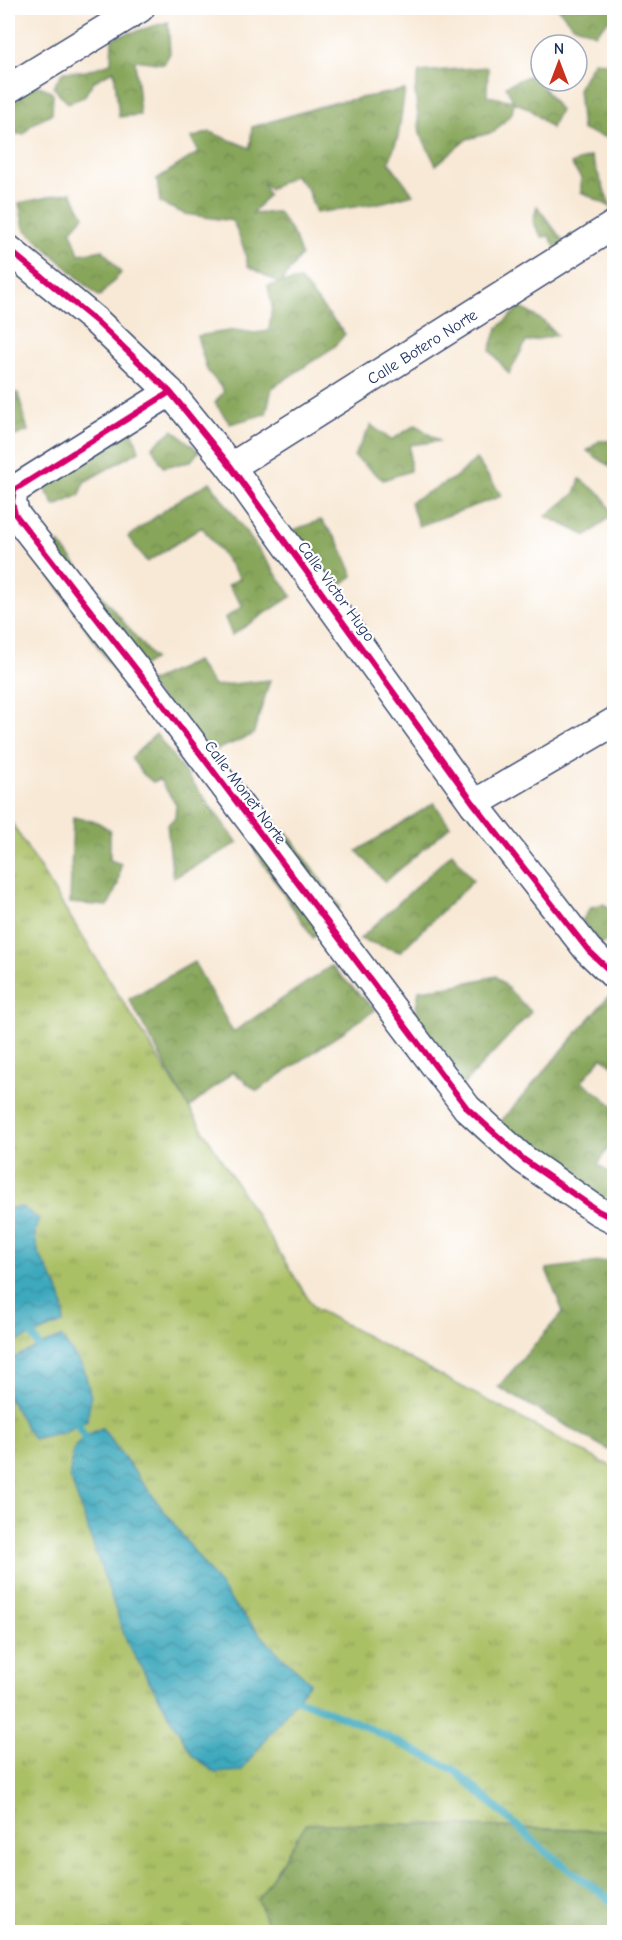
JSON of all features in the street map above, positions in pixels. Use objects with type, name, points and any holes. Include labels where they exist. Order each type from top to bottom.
[{"type":"street","points":[[8,89],[140,8]]},
{"type":"street","name":"Calle Botero Norte","points":[[231,467],[615,225]]},
{"type":"street","name":"Calle Victor Hugo","points":[[8,249],[98,322],[170,392],[231,467],[474,804],[588,950],[615,975]]},
{"type":"street","name":"Calle Monet Norte","points":[[170,392],[14,490],[12,502],[15,514],[147,683],[467,1108],[523,1159],[615,1219]]},
{"type":"street","points":[[474,804],[615,722]]},
{"type":"green space","points":[[558,8],[614,8],[614,15],[595,34],[571,24]]},
{"type":"green space","points":[[168,22],[170,53],[164,64],[135,60],[140,115],[119,117],[114,70],[93,82],[84,97],[68,103],[53,87],[63,72],[86,71],[111,63],[112,38]]},
{"type":"green space","points":[[594,61],[614,65],[614,140],[582,130],[578,93],[589,93],[589,70]]},
{"type":"green space","points":[[488,67],[487,96],[513,101],[506,86],[529,76],[529,93],[547,93],[560,110],[551,128],[530,109],[514,102],[512,113],[494,132],[467,139],[436,165],[420,133],[415,91],[419,72]]},
{"type":"green space","points":[[21,80],[47,89],[53,94],[52,113],[31,125],[24,134],[8,134],[8,102]]},
{"type":"green space","points":[[405,90],[398,137],[389,162],[413,194],[380,203],[316,213],[307,188],[294,175],[270,189],[263,183],[268,195],[252,214],[278,212],[295,237],[301,255],[281,283],[300,280],[345,334],[334,347],[272,388],[266,414],[230,424],[215,403],[224,391],[207,370],[197,336],[235,330],[255,333],[269,331],[272,306],[268,286],[279,283],[248,266],[233,221],[185,214],[160,203],[157,179],[199,152],[191,138],[210,132],[250,148],[252,127],[332,103]]},
{"type":"green space","points":[[591,156],[611,207],[581,192],[581,178],[571,164]]},
{"type":"green space","points":[[71,192],[84,216],[71,231],[79,254],[103,250],[121,273],[99,297],[24,228],[19,203]]},
{"type":"green space","points":[[537,206],[566,245],[555,247],[549,236],[542,237],[533,222]]},
{"type":"green space","points":[[520,307],[543,321],[557,335],[526,342],[509,374],[490,350],[497,329]]},
{"type":"green space","points":[[8,393],[18,393],[28,431],[8,439]]},
{"type":"green space","points":[[371,425],[391,440],[416,425],[439,441],[410,445],[410,471],[383,480],[354,456]]},
{"type":"green space","points":[[131,427],[139,451],[84,482],[80,495],[55,506],[42,484]]},
{"type":"green space","points":[[173,430],[199,451],[190,462],[163,467],[152,447]]},
{"type":"green space","points":[[599,441],[614,441],[614,469],[587,451]]},
{"type":"green space","points":[[476,459],[502,496],[419,526],[410,502],[456,477]]},
{"type":"green space","points":[[580,479],[602,495],[613,514],[587,536],[546,516],[575,493]]},
{"type":"green space","points":[[210,482],[292,596],[232,635],[225,618],[243,606],[228,585],[240,578],[202,527],[147,562],[128,537],[176,502]]},
{"type":"green space","points":[[321,520],[339,543],[353,576],[332,591],[288,532]]},
{"type":"green space","points":[[59,543],[154,659],[121,681],[38,557]]},
{"type":"green space","points":[[196,661],[214,686],[270,680],[253,735],[208,753],[147,683]]},
{"type":"green space","points":[[156,734],[238,843],[173,878],[167,825],[175,818],[176,804],[159,779],[153,782],[143,774],[131,758]]},
{"type":"green space","points":[[434,803],[450,826],[385,882],[357,851]]},
{"type":"green space","points":[[8,817],[314,1308],[614,1468],[614,1932],[18,1932],[8,1911]]},
{"type":"green space","points":[[73,817],[97,822],[110,830],[110,860],[121,864],[118,884],[108,906],[70,903]]},
{"type":"green space","points":[[285,830],[340,907],[313,938],[255,851]]},
{"type":"green space","points":[[452,853],[473,881],[400,952],[360,939]]},
{"type":"green space","points":[[603,904],[614,910],[614,939],[600,944],[582,921],[591,907]]},
{"type":"green space","points":[[194,962],[233,1032],[331,966],[375,1010],[257,1091],[233,1072],[189,1108],[129,999]]},
{"type":"green space","points":[[496,976],[531,1012],[460,1088],[413,1029],[419,990]]},
{"type":"green space","points":[[614,990],[614,1064],[613,1066],[602,1057],[582,1081],[614,1106],[611,1116],[613,1135],[609,1147],[598,1164],[614,1176],[614,1212],[498,1125]]},
{"type":"green space","points":[[614,1260],[614,1453],[498,1387],[563,1312],[546,1269]]},
{"type":"green space","points":[[306,1824],[405,1824],[614,1831],[614,1932],[270,1932],[258,1899]]},
{"type":"water","points":[[22,1207],[39,1219],[35,1232],[36,1245],[60,1295],[64,1308],[63,1323],[8,1345],[8,1208]]},
{"type":"water","points":[[61,1337],[84,1369],[91,1397],[87,1420],[64,1432],[33,1439],[8,1397],[8,1360]]},
{"type":"water","points":[[102,1428],[235,1606],[274,1649],[310,1682],[241,1771],[215,1773],[193,1756],[127,1643],[70,1477],[73,1451],[76,1446],[85,1436]]},
{"type":"waterway","points":[[28,1326],[43,1355]]},
{"type":"waterway","points":[[74,1417],[88,1443]]},
{"type":"waterway","points":[[290,1696],[356,1722],[453,1769],[546,1852],[614,1903]]},
{"type":"cycle path","points":[[8,249],[97,322],[170,392],[231,467],[474,804],[588,950],[614,975]]},
{"type":"cycle path","points":[[170,392],[14,490],[12,502],[15,514],[147,683],[467,1108],[523,1159],[598,1211],[614,1219]]}]
